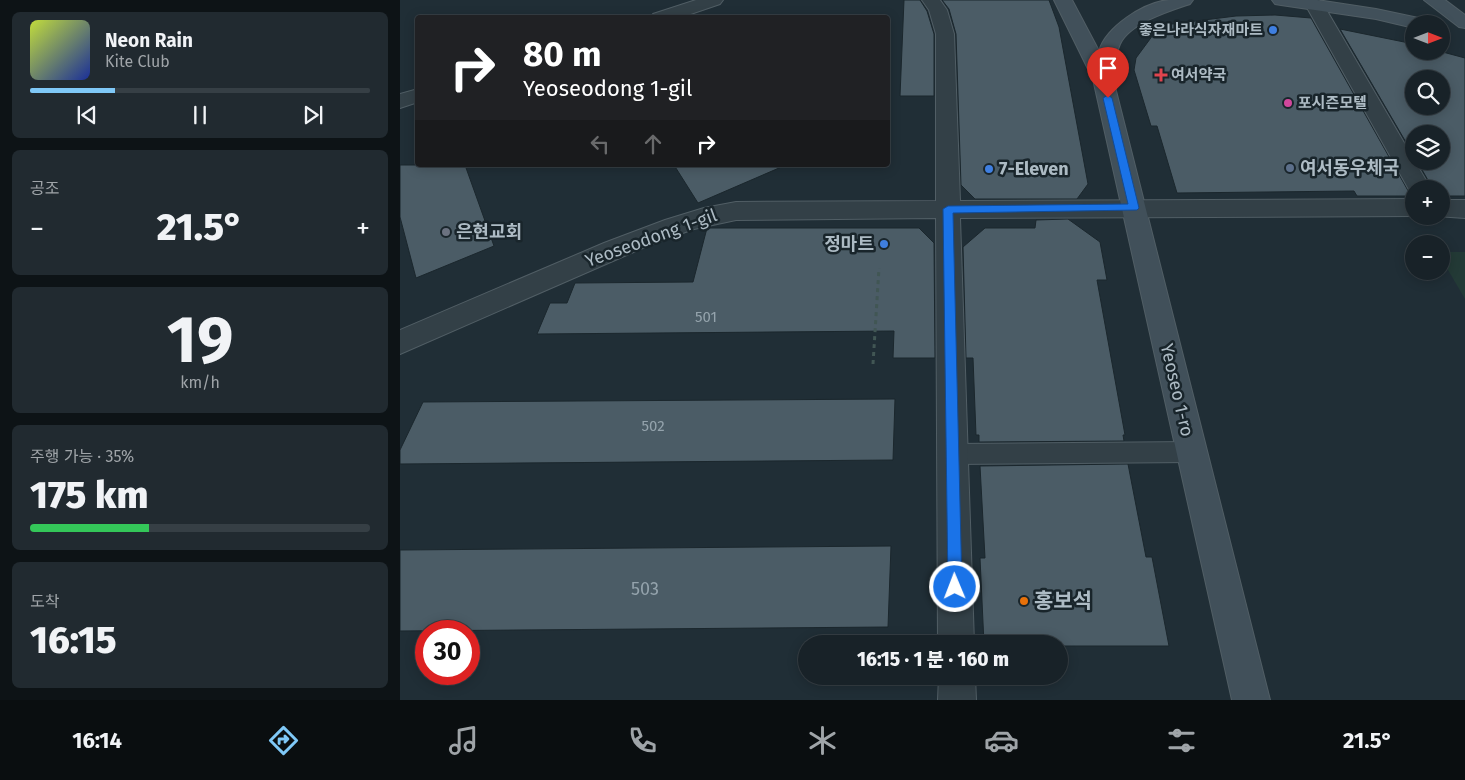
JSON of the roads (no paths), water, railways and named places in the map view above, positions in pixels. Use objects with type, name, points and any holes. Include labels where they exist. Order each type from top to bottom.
[{"type":"street","points":[[668,15],[714,0]]},
{"type":"street","points":[[931,0],[938,10],[945,34],[956,635]]},
{"type":"street","points":[[1063,0],[1103,79]]},
{"type":"street","points":[[1103,79],[1110,44],[1122,29],[1147,15],[1183,0],[1203,0]]},
{"type":"street","points":[[1281,0],[1376,14],[1405,20]]},
{"type":"street","points":[[1433,0],[1465,23]]},
{"type":"street","points":[[1314,4],[1415,180]]},
{"type":"street","points":[[1450,32],[1465,38]]},
{"type":"street","name":"Yeoseo 1-ro","points":[[1103,79],[1251,700]]},
{"type":"street","points":[[400,101],[415,96]]},
{"type":"street","name":"Yeoseodong 1-gil","points":[[400,342],[576,265],[706,216],[736,211],[1405,208]]},
{"type":"street","points":[[1450,208],[1465,209]]},
{"type":"street","points":[[957,685],[957,700]]},
{"type":"lane","points":[[953,454],[1192,452]]},
{"type":"place","name":"좋은나라식자재마트","points":[[1273,30]]},
{"type":"place","name":"여서약국","points":[[1161,75]]},
{"type":"place","name":"포시즌모텔","points":[[1288,103]]},
{"type":"place","name":"여서동우체국","points":[[1290,168]]},
{"type":"place","name":"7-Eleven","points":[[989,169]]},
{"type":"place","name":"은현교회","points":[[446,232]]},
{"type":"place","name":"정마트","points":[[884,244]]},
{"type":"place","name":"홍보석","points":[[1024,601]]}]
